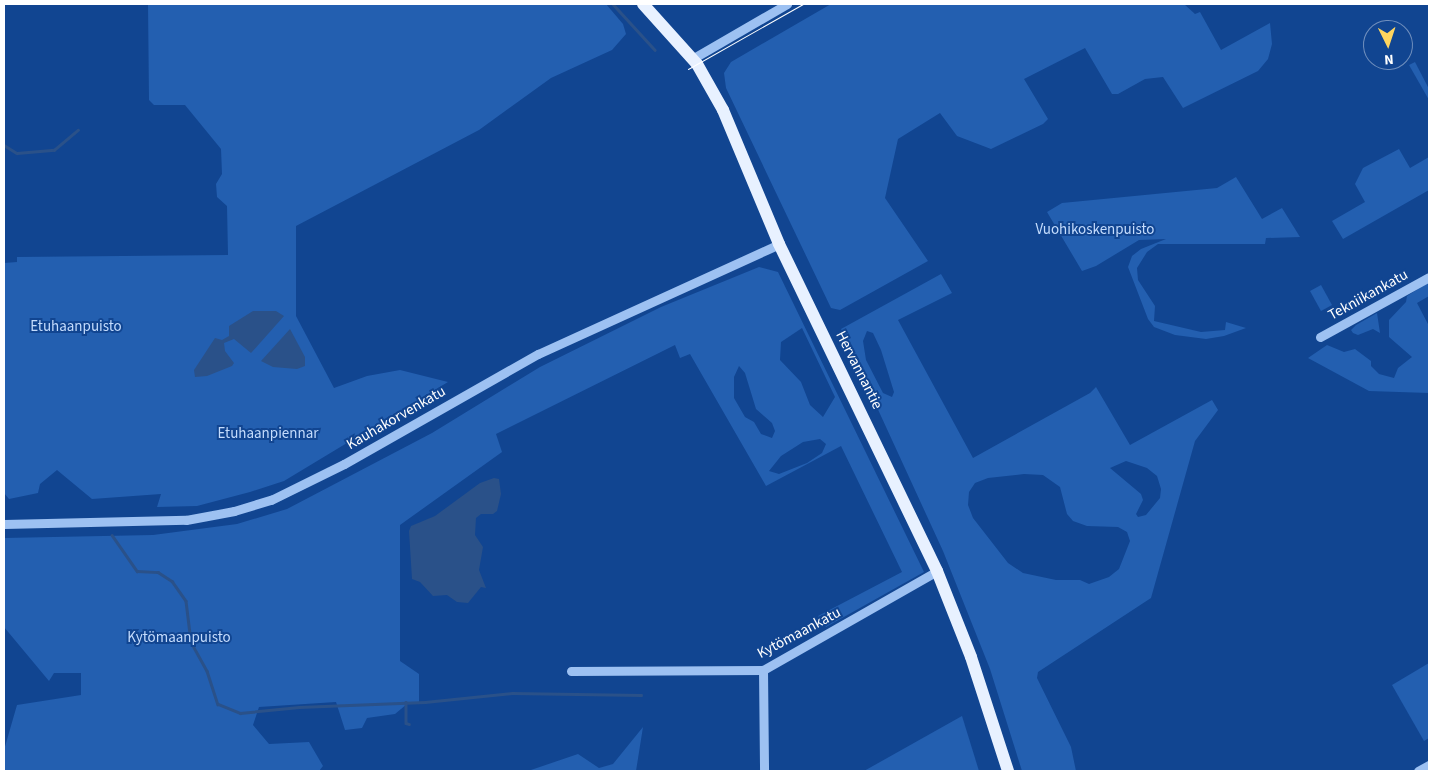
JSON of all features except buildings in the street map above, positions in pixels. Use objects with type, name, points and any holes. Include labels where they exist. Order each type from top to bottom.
[{"type":"main road","name":"Hervannantie","points":[[643,4],[692,58],[723,110],[779,244],[937,572],[971,657],[1008,771]]},
{"type":"street","points":[[692,58],[787,4]]},
{"type":"street","name":"Kauhakorvenkatu","points":[[4,524],[186,520],[234,511],[271,500],[344,464],[538,354],[779,244]]},
{"type":"street","name":"Tekniikankatu","points":[[1320,337],[1429,277]]},
{"type":"street","name":"Kytömaankatu","points":[[571,671],[763,670],[937,572]]},
{"type":"street","points":[[763,670],[764,771]]},
{"type":"street","points":[[1418,771],[1429,765]]},
{"type":"green space","points":[[148,4],[606,4],[623,24],[626,34],[612,50],[551,78],[479,130],[296,226],[296,316],[334,388],[367,376],[400,370],[448,382],[284,481],[250,492],[197,506],[157,507],[161,494],[92,499],[57,470],[40,484],[38,493],[9,499],[4,493],[4,263],[17,262],[17,257],[228,255],[227,206],[217,197],[216,184],[222,174],[221,149],[185,105],[154,105],[149,100]]},
{"type":"green space","points":[[831,4],[1184,4],[1195,14],[1200,12],[1221,50],[1270,23],[1272,44],[1268,59],[1258,71],[1183,108],[1163,77],[1145,79],[1118,94],[1112,94],[1085,48],[1024,79],[1048,119],[1043,124],[991,149],[957,136],[940,113],[898,139],[885,198],[928,261],[840,310],[831,308],[726,88],[724,73],[731,62]]},
{"type":"green space","points":[[1415,62],[1429,89],[1429,100],[1412,70]]},
{"type":"green space","points":[[1399,149],[1410,168],[1429,157],[1429,190],[1343,239],[1332,221],[1365,202],[1355,184],[1363,168]]},
{"type":"green space","name":"Vuohikoskenpuisto","points":[[1236,177],[1262,219],[1282,208],[1300,237],[1266,238],[1265,244],[1158,244],[1147,252],[1137,268],[1138,280],[1155,306],[1154,321],[1201,332],[1225,330],[1226,322],[1246,328],[1224,336],[1206,339],[1175,335],[1154,327],[1148,319],[1128,267],[1132,256],[1141,249],[1166,239],[1139,240],[1096,266],[1082,271],[1047,212],[1062,203],[1217,188]]},
{"type":"green space","name":"Kytömaanpuisto","points":[[759,267],[778,272],[924,572],[826,627],[818,616],[902,572],[841,446],[766,486],[690,354],[680,358],[675,345],[496,434],[502,452],[400,525],[400,661],[419,674],[419,704],[407,704],[395,714],[367,718],[362,728],[345,730],[336,702],[259,707],[253,725],[269,744],[309,742],[323,766],[319,771],[4,771],[4,750],[17,705],[81,695],[81,673],[54,673],[49,681],[4,627],[4,538],[153,535],[237,524],[287,509],[432,433],[540,367],[661,307]],"holes":[[[802,328],[835,397],[823,417],[810,405],[801,382],[780,360],[781,342]],[[739,366],[745,373],[756,409],[772,423],[775,431],[772,438],[761,434],[754,422],[745,417],[734,398],[734,377]],[[820,439],[826,444],[822,453],[807,463],[779,474],[769,471],[781,456],[803,442]]]},
{"type":"green space","points":[[941,274],[952,293],[898,320],[973,458],[1090,393],[1096,387],[1130,445],[1212,400],[1218,410],[1195,441],[1151,598],[1038,672],[1037,678],[1071,747],[1076,771],[1022,771],[990,669],[943,551],[841,329]],"holes":[[[867,331],[873,333],[881,350],[894,392],[892,397],[883,393],[866,360],[863,341]],[[1126,461],[1147,468],[1157,476],[1161,489],[1160,498],[1146,515],[1138,517],[1136,514],[1143,500],[1141,494],[1110,468]],[[1024,474],[1043,475],[1060,487],[1067,514],[1073,521],[1087,526],[1118,527],[1127,532],[1130,541],[1119,569],[1109,577],[1089,584],[1080,580],[1056,580],[1023,573],[1008,563],[973,518],[968,505],[969,492],[975,483],[988,478]]]},
{"type":"green space","points":[[1429,282],[1429,296],[1417,303],[1429,326],[1429,393],[1369,391],[1308,358],[1327,345],[1344,352],[1355,349],[1371,361],[1371,366],[1379,374],[1394,378],[1398,368],[1412,357],[1389,337],[1389,320],[1406,302],[1407,296]]},
{"type":"green space","points":[[1321,285],[1332,305],[1321,311],[1310,291]]},
{"type":"green space","points":[[1377,313],[1380,333],[1373,329],[1358,335],[1353,333],[1351,330],[1356,325]]},
{"type":"green space","points":[[1429,663],[1429,738],[1424,741],[1392,685]]},
{"type":"green space","points":[[962,716],[979,771],[864,771]]},
{"type":"green space","points":[[643,727],[636,771],[528,771],[578,754],[599,768],[613,764]]},
{"type":"shaded area","points":[[253,311],[276,311],[284,316],[251,353],[234,339],[224,343],[225,351],[234,363],[232,366],[207,376],[195,377],[194,370],[215,338],[222,340],[229,336],[229,326]]},
{"type":"shaded area","points":[[290,329],[305,357],[305,366],[297,369],[273,367],[261,361]]},
{"type":"shaded area","points":[[494,478],[499,479],[501,494],[497,511],[493,514],[481,514],[476,518],[475,535],[483,547],[479,570],[486,588],[481,587],[468,603],[457,602],[447,595],[433,596],[420,582],[412,579],[409,531],[411,526],[435,516],[480,483]]},
{"type":"waterway","points":[[613,4],[655,50]]},
{"type":"waterway","points":[[4,145],[17,153],[54,150],[78,130]]},
{"type":"waterway","points":[[112,535],[137,571],[158,572],[172,581],[186,601],[191,642],[207,671],[218,704],[240,713],[299,707],[425,702],[512,693],[641,695]]},
{"type":"waterway","points":[[406,702],[406,723],[409,724]]},
{"type":"tram line","points":[[688,69],[803,4]]},
{"type":"park label","name":"Etuhaanpuisto","points":[[76,327]]},
{"type":"park label","name":"Etuhaanpiennar","points":[[268,434]]}]
